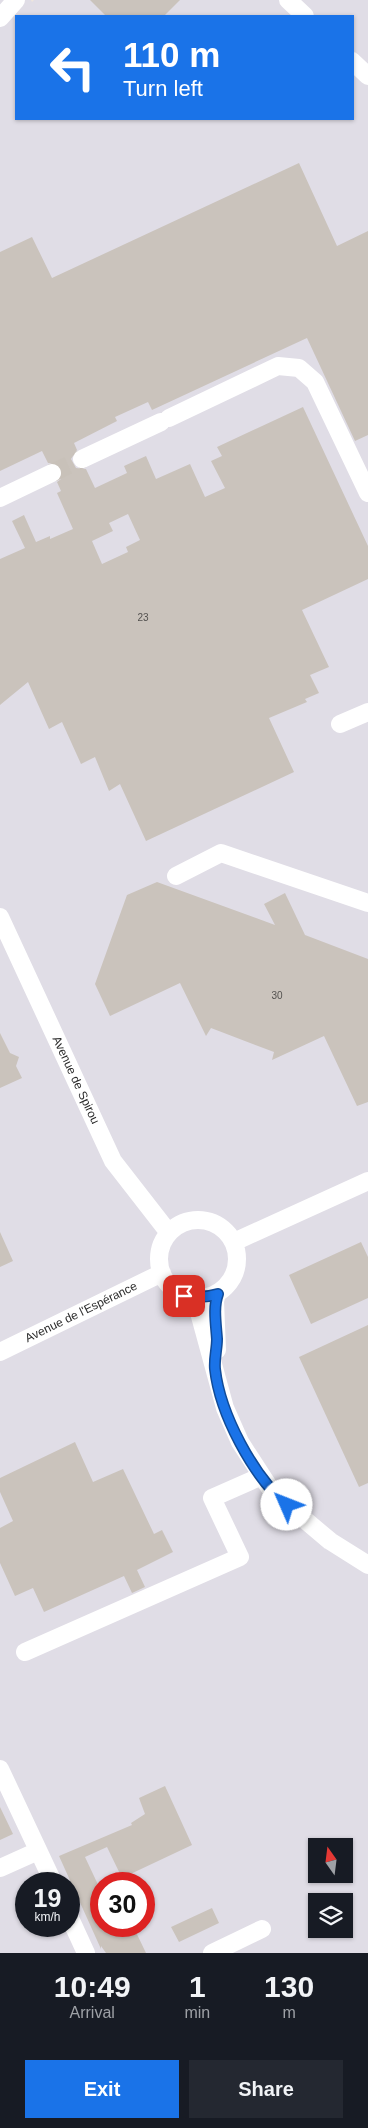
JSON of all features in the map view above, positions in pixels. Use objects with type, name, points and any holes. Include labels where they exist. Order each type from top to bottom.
[{"type":"street","points":[[0,18],[16,0]]},
{"type":"street","points":[[288,0],[304,15]]},
{"type":"street","points":[[354,63],[368,76]]},
{"type":"street","points":[[82,459],[278,366],[299,368],[316,382],[368,493]]},
{"type":"street","points":[[0,498],[52,473]]},
{"type":"street","points":[[340,724],[368,712]]},
{"type":"street","points":[[176,876],[221,853],[368,903]]},
{"type":"street","name":"Avenue de Spirou","points":[[0,917],[113,1161],[169,1233]]},
{"type":"street","points":[[234,1242],[368,1181]]},
{"type":"street","points":[[215,1369],[217,1346],[215,1301],[218,1294],[234,1277],[237,1266],[237,1254],[234,1242],[227,1232],[216,1224],[204,1220],[191,1220],[179,1225],[169,1233],[160,1252],[162,1273],[167,1282],[174,1290],[194,1298],[218,1294]]},
{"type":"street","name":"Avenue de l'Espérance","points":[[0,1352],[162,1273]]},
{"type":"street","points":[[194,1298],[225,1408],[240,1442],[273,1493],[330,1541],[368,1565]]},
{"type":"street","points":[[26,1652],[240,1557],[212,1498],[262,1476]]},
{"type":"street","points":[[0,1769],[48,1872]]},
{"type":"street","points":[[0,1868],[38,1851]]},
{"type":"street","points":[[212,1953],[262,1930]]},
{"type":"street","points":[[79,1937],[86,1953]]},
{"type":"shaded area","points":[[0,0],[31,0],[32,2],[34,0],[368,0],[368,1953],[0,1953]]},
{"type":"building","points":[[90,0],[180,0],[165,15],[105,15]]},
{"type":"building","points":[[299,163],[337,246],[368,231],[368,435],[355,441],[307,338],[152,410],[148,402],[115,417],[117,421],[74,443],[77,450],[71,459],[76,468],[86,469],[95,488],[127,473],[124,466],[146,456],[156,479],[190,464],[205,497],[225,488],[211,461],[222,456],[217,447],[303,407],[368,546],[368,579],[302,610],[329,667],[310,675],[319,693],[305,699],[307,702],[269,718],[294,772],[146,841],[120,784],[109,791],[95,757],[81,764],[62,722],[49,729],[28,682],[0,705],[0,559],[25,548],[12,521],[24,515],[36,542],[50,536],[50,539],[73,529],[57,493],[61,491],[57,482],[61,479],[62,469],[58,464],[48,463],[42,451],[0,471],[0,252],[32,237],[52,278]],"holes":[[[128,514],[140,540],[126,547],[128,552],[102,564],[92,541],[113,531],[109,523]]]},
{"type":"building","points":[[157,882],[275,925],[264,904],[285,893],[305,935],[368,959],[368,1102],[357,1106],[324,1036],[272,1060],[274,1052],[211,1028],[206,1036],[180,983],[110,1016],[95,984],[127,895]]},
{"type":"building","points":[[0,1033],[10,1053],[19,1057],[16,1066],[22,1078],[0,1088]]},
{"type":"building","points":[[0,1232],[13,1261],[0,1267]]},
{"type":"building","points":[[361,1242],[368,1257],[368,1298],[311,1324],[289,1275]]},
{"type":"building","points":[[368,1325],[368,1483],[359,1487],[299,1357]]},
{"type":"building","points":[[75,1442],[93,1482],[123,1469],[154,1534],[162,1530],[173,1552],[137,1570],[145,1587],[132,1593],[124,1576],[44,1612],[33,1588],[15,1596],[0,1563],[0,1528],[13,1521],[0,1492],[0,1478]]},
{"type":"building","points":[[165,1786],[192,1845],[135,1872],[119,1872],[107,1847],[85,1857],[92,1872],[90,1872],[90,1925],[80,1902],[80,1872],[66,1872],[59,1856],[132,1825],[131,1823],[145,1814],[139,1798]]},
{"type":"building","points":[[0,1807],[13,1834],[0,1840]]},
{"type":"building","points":[[212,1908],[219,1923],[179,1942],[171,1927]]},
{"type":"building","points":[[96,1937],[138,1937],[146,1953],[106,1953],[101,1946],[101,1949]]},
{"type":"tunnel","points":[[52,473],[82,459]]},
{"type":"route","points":[[184,1296],[194,1298],[218,1294],[215,1301],[217,1346],[215,1369],[225,1408],[240,1442],[273,1493],[287,1505]]}]
